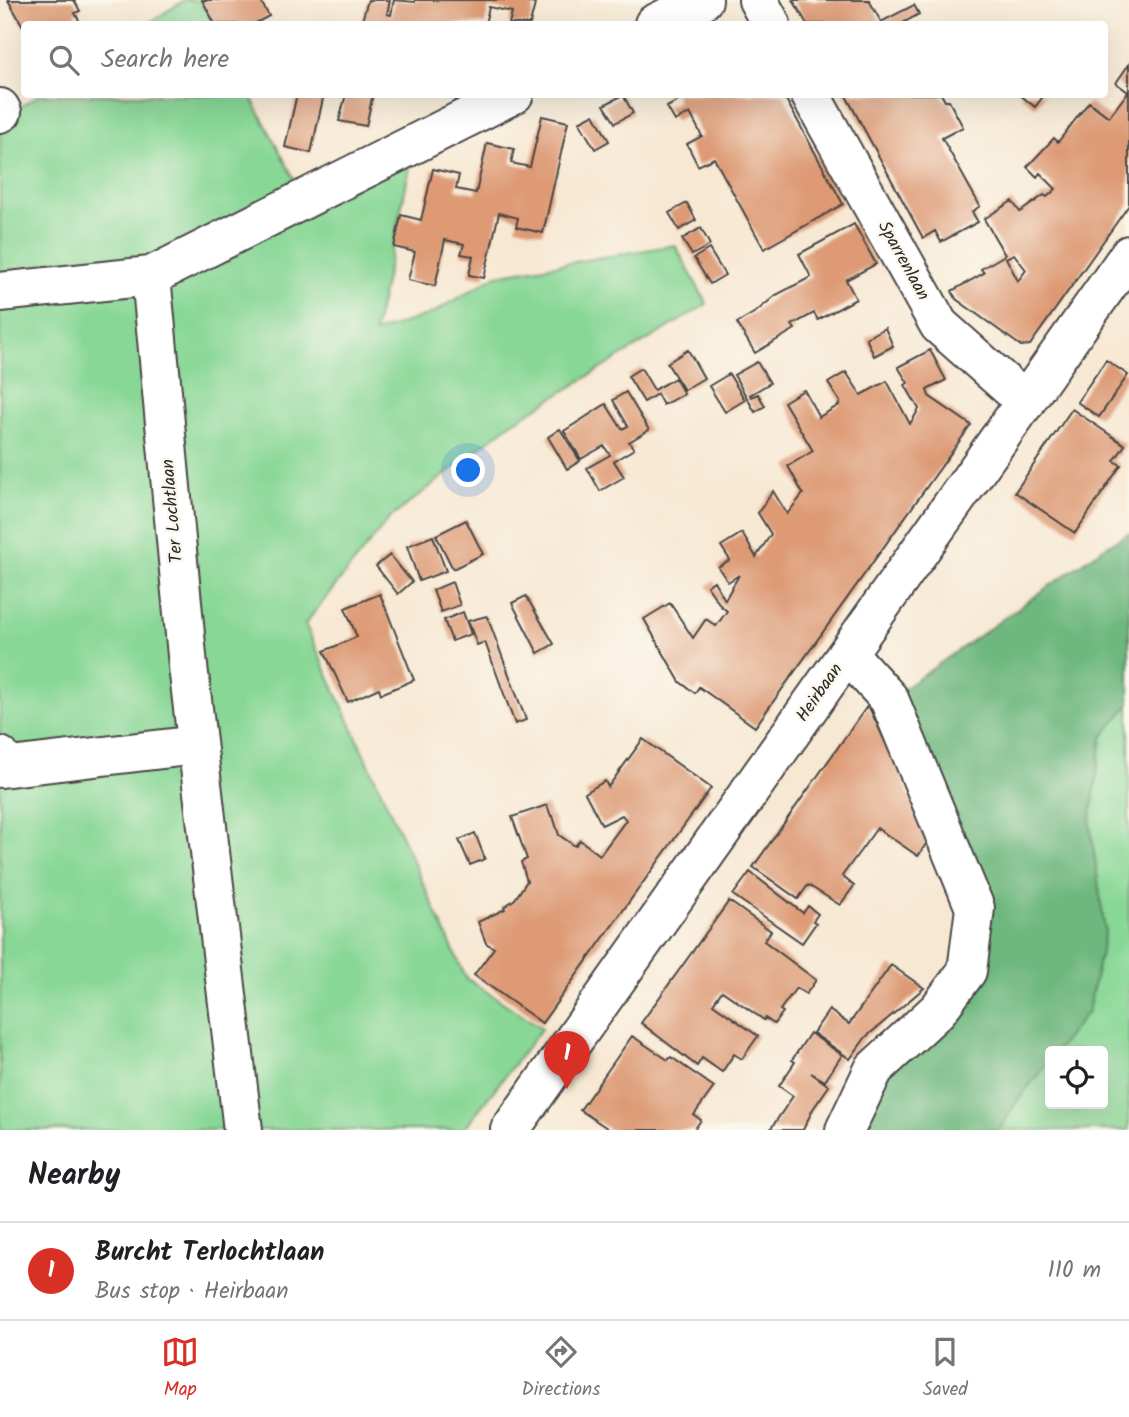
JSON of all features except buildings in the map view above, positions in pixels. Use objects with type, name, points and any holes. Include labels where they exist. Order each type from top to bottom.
[{"type":"street","points":[[660,21],[704,0]]},
{"type":"street","points":[[758,0],[769,21]]},
{"type":"street","points":[[0,292],[151,276],[506,98]]},
{"type":"street","name":"Sparrenlaan","points":[[812,98],[939,325],[1026,402]]},
{"type":"street","name":"Heirbaan","points":[[510,1130],[1129,255]]},
{"type":"street","name":"Ter Lochtlaan","points":[[151,276],[197,746],[243,1130]]},
{"type":"street","points":[[845,1130],[874,1069],[938,1010],[967,971],[975,908],[889,699],[848,654]]},
{"type":"street","points":[[0,764],[197,746]]},
{"type":"green space","points":[[185,0],[200,0],[211,21],[152,21]]},
{"type":"green space","points":[[34,98],[252,98],[311,211],[412,158],[374,333],[433,313],[497,275],[675,245],[707,304],[510,424],[389,519],[305,624],[466,978],[542,1028],[463,1130],[0,1130],[0,119]]},
{"type":"green space","points":[[1129,533],[1129,704],[1102,737],[1090,824],[1105,932],[1088,1011],[1060,1046],[1045,1046],[1045,1065],[1017,1101],[999,1130],[845,1130],[938,1010],[975,908],[889,699],[1105,547]]},
{"type":"green space","points":[[1129,704],[1129,1130],[999,1130],[1017,1101],[1045,1065],[1045,1109],[1108,1109],[1108,1046],[1060,1046],[1088,1011],[1105,933],[1090,824],[1102,737]]},
{"type":"place","name":"Burcht Terlochtlaan","points":[[567,1089]]}]
